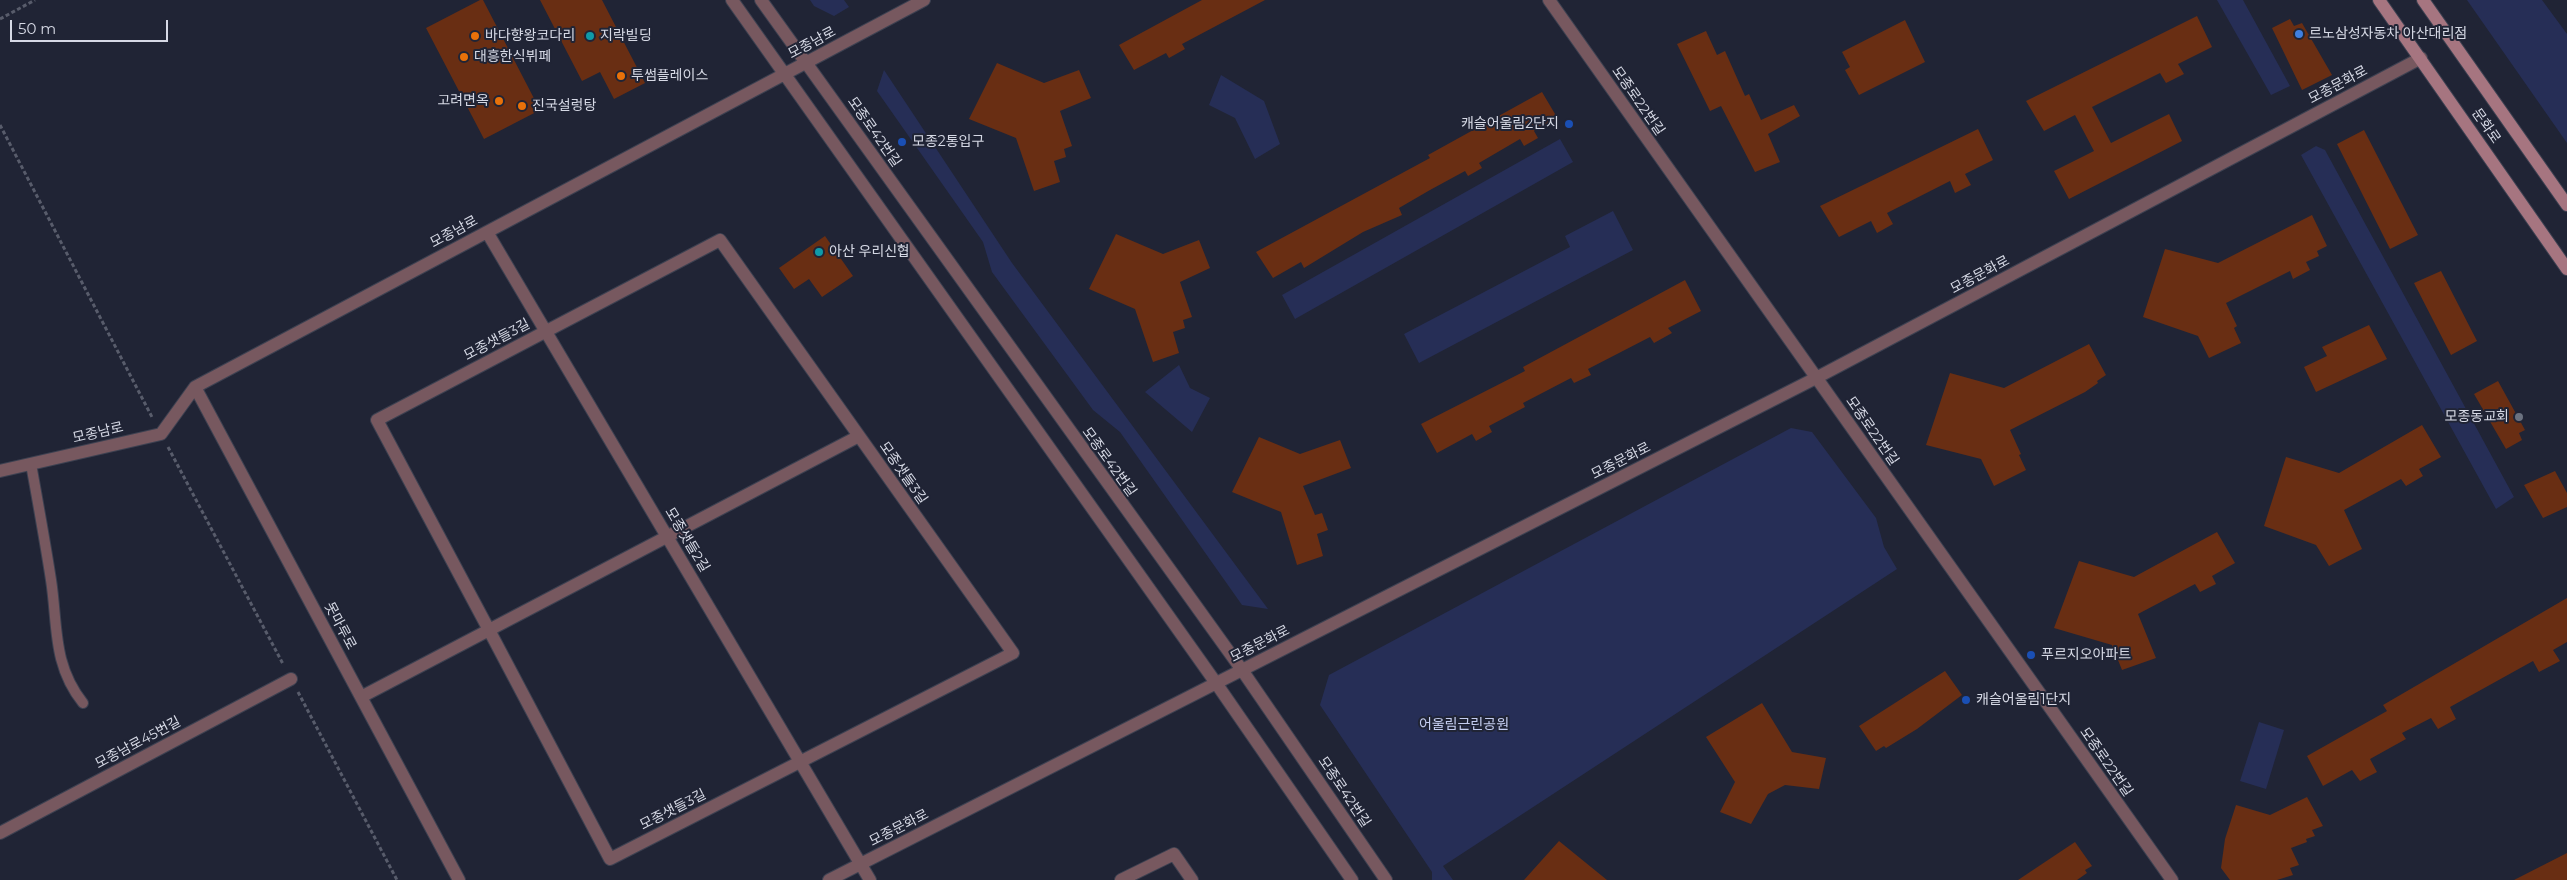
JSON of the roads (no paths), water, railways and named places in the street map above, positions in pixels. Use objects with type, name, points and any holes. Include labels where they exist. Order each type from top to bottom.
[{"type":"main road","name":"문화로","points":[[2379,0],[2567,269]]},
{"type":"main road","name":"문화로","points":[[2423,0],[2567,205]]},
{"type":"street","points":[[732,0],[1216,683],[1352,880]]},
{"type":"street","name":"모종로42번길","points":[[761,0],[1242,670],[1386,880]]},
{"type":"street","name":"모종남로","points":[[0,471],[161,434],[195,387],[924,0]]},
{"type":"street","name":"모종로22번길","points":[[1549,0],[2172,880]]},
{"type":"street","name":"모종문화로","points":[[829,880],[1816,378],[2421,58]]},
{"type":"street","name":"모종샛들2길","points":[[486,232],[870,880]]},
{"type":"street","name":"모종샛들3길","points":[[720,240],[859,436],[1013,653],[610,859],[377,420],[720,240]]},
{"type":"street","name":"못마루로","points":[[195,387],[459,880]]},
{"type":"street","points":[[361,697],[859,436]]},
{"type":"street","name":"모종남로45번길","points":[[0,833],[291,679]]},
{"type":"street","points":[[1121,880],[1174,854],[1192,880]]},
{"type":"lane","points":[[31,464],[51,582],[55,640],[71,688],[83,703]]},
{"type":"place","name":"르노삼성자동차 아산대리점","points":[[2299,34]]},
{"type":"place","name":"바다향왕코다리","points":[[475,36]]},
{"type":"place","name":"지락빌딩","points":[[590,36]]},
{"type":"place","name":"대흥한식뷔페","points":[[464,57]]},
{"type":"place","name":"투썸플레이스","points":[[621,76]]},
{"type":"place","name":"고려면옥","points":[[499,101]]},
{"type":"place","name":"진국설렁탕","points":[[522,106]]},
{"type":"place","name":"캐슬어울림2단지","points":[[1569,124]]},
{"type":"place","name":"모종2통입구","points":[[902,142]]},
{"type":"place","name":"아산 우리신협","points":[[819,252]]},
{"type":"place","name":"모종동교회","points":[[2519,417]]},
{"type":"place","name":"푸르지오아파트","points":[[2031,655]]},
{"type":"place","name":"캐슬어울림1단지","points":[[1966,700]]},
{"type":"park label","name":"어울림근린공원","points":[[1464,725]]}]
